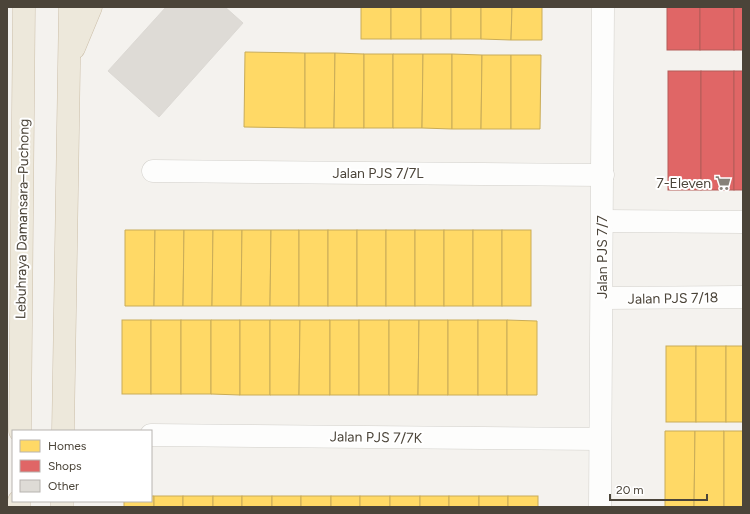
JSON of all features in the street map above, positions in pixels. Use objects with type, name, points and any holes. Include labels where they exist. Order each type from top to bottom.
[{"type":"highway","name":"Lebuhraya Damansara–Puchong","points":[[20,430],[24,7]]},
{"type":"highway","points":[[63,430],[70,7]]},
{"type":"highway","points":[[69,60],[91,7]]},
{"type":"street","name":"Jalan PJS 7/7","points":[[600,507],[603,221],[603,7]]},
{"type":"street","name":"Jalan PJS 7/7L","points":[[152,172],[603,175]]},
{"type":"street","points":[[603,221],[743,222]]},
{"type":"street","name":"Jalan PJS 7/18","points":[[602,298],[743,297]]},
{"type":"street","name":"Jalan PJS 7/7K","points":[[152,435],[600,439]]},
{"type":"building: Homes","points":[[361,7],[391,7],[391,39],[361,39]]},
{"type":"building: Homes","points":[[391,7],[421,7],[421,39],[391,39]]},
{"type":"building: Homes","points":[[421,7],[451,7],[451,39],[421,39]]},
{"type":"building: Homes","points":[[451,7],[481,7],[481,39],[451,39]]},
{"type":"building: Homes","points":[[481,7],[512,7],[511,40],[481,39]]},
{"type":"building: Homes","points":[[512,7],[542,7],[542,40],[511,40]]},
{"type":"building: Homes","points":[[245,52],[305,53],[305,128],[244,127]]},
{"type":"building: Homes","points":[[305,53],[335,53],[334,128],[305,128]]},
{"type":"building: Homes","points":[[335,53],[364,54],[364,128],[334,128]]},
{"type":"building: Homes","points":[[364,54],[393,54],[393,128],[364,128]]},
{"type":"building: Homes","points":[[393,54],[423,54],[422,128],[393,128]]},
{"type":"building: Homes","points":[[423,54],[452,54],[452,129],[422,128]]},
{"type":"building: Homes","points":[[452,54],[482,55],[481,129],[452,129]]},
{"type":"building: Homes","points":[[482,55],[511,55],[511,129],[481,129]]},
{"type":"building: Homes","points":[[511,55],[541,55],[540,129],[511,129]]},
{"type":"building: Homes","points":[[125,230],[155,230],[154,306],[125,306]]},
{"type":"building: Homes","points":[[155,230],[184,230],[183,306],[154,306]]},
{"type":"building: Homes","points":[[184,230],[213,230],[212,306],[183,306]]},
{"type":"building: Homes","points":[[213,230],[242,230],[241,306],[212,306]]},
{"type":"building: Homes","points":[[242,230],[271,230],[270,306],[241,306]]},
{"type":"building: Homes","points":[[271,230],[299,230],[299,306],[270,306]]},
{"type":"building: Homes","points":[[299,230],[328,230],[328,306],[299,306]]},
{"type":"building: Homes","points":[[328,230],[357,230],[357,306],[328,306]]},
{"type":"building: Homes","points":[[357,230],[386,230],[386,306],[357,306]]},
{"type":"building: Homes","points":[[386,230],[415,230],[415,306],[386,306]]},
{"type":"building: Homes","points":[[415,230],[444,230],[444,306],[415,306]]},
{"type":"building: Homes","points":[[444,230],[473,230],[473,306],[444,306]]},
{"type":"building: Homes","points":[[473,230],[502,230],[502,306],[473,306]]},
{"type":"building: Homes","points":[[502,230],[531,230],[531,306],[502,306]]},
{"type":"building: Homes","points":[[122,320],[151,320],[151,394],[122,394]]},
{"type":"building: Homes","points":[[151,320],[181,320],[181,394],[151,394]]},
{"type":"building: Homes","points":[[181,320],[211,320],[211,394],[181,394]]},
{"type":"building: Homes","points":[[211,320],[240,320],[240,395],[211,394]]},
{"type":"building: Homes","points":[[240,320],[270,320],[270,395],[240,395]]},
{"type":"building: Homes","points":[[270,320],[300,320],[299,395],[270,395]]},
{"type":"building: Homes","points":[[300,320],[330,320],[330,395],[299,395]]},
{"type":"building: Homes","points":[[330,320],[359,320],[359,395],[330,395]]},
{"type":"building: Homes","points":[[359,320],[389,320],[389,395],[359,395]]},
{"type":"building: Homes","points":[[389,320],[419,320],[418,395],[389,395]]},
{"type":"building: Homes","points":[[419,320],[448,320],[448,395],[418,395]]},
{"type":"building: Homes","points":[[448,320],[478,320],[478,395],[448,395]]},
{"type":"building: Homes","points":[[478,320],[507,320],[507,395],[478,395]]},
{"type":"building: Homes","points":[[507,320],[537,321],[537,395],[507,395]]},
{"type":"building: Homes","points":[[666,346],[696,346],[696,422],[666,422]]},
{"type":"building: Homes","points":[[696,346],[726,346],[726,422],[696,422]]},
{"type":"building: Homes","points":[[726,346],[743,346],[743,422],[726,422]]},
{"type":"building: Homes","points":[[665,431],[695,431],[694,507],[665,507]]},
{"type":"building: Homes","points":[[695,431],[724,431],[724,507],[694,507]]},
{"type":"building: Homes","points":[[724,431],[743,431],[743,507],[724,507]]},
{"type":"building: Homes","points":[[152,496],[154,496],[154,507],[124,507],[124,502],[152,502]]},
{"type":"building: Homes","points":[[154,496],[183,496],[183,507],[154,507]]},
{"type":"building: Homes","points":[[183,496],[213,496],[213,507],[183,507]]},
{"type":"building: Homes","points":[[213,496],[242,496],[242,507],[213,507]]},
{"type":"building: Homes","points":[[242,496],[272,496],[272,507],[242,507]]},
{"type":"building: Homes","points":[[272,496],[301,496],[301,507],[272,507]]},
{"type":"building: Homes","points":[[301,496],[331,496],[331,507],[301,507]]},
{"type":"building: Homes","points":[[331,496],[360,496],[360,507],[331,507]]},
{"type":"building: Homes","points":[[360,496],[390,496],[390,507],[360,507]]},
{"type":"building: Homes","points":[[390,496],[420,496],[420,507],[390,507]]},
{"type":"building: Homes","points":[[420,496],[449,496],[449,507],[420,507]]},
{"type":"building: Homes","points":[[449,496],[479,496],[479,507],[449,507]]},
{"type":"building: Homes","points":[[479,496],[508,496],[508,507],[479,507]]},
{"type":"building: Homes","points":[[508,496],[538,496],[538,507],[508,507]]},
{"type":"building: Shops","points":[[667,7],[700,7],[700,50],[667,50]]},
{"type":"building: Shops","points":[[700,7],[734,7],[734,50],[700,50]]},
{"type":"building: Shops","points":[[734,7],[743,7],[743,50],[734,50]]},
{"type":"building: Shops","points":[[668,71],[701,71],[701,190],[668,190]]},
{"type":"building: Shops","points":[[701,71],[734,71],[734,190],[701,190]]},
{"type":"building: Shops","points":[[734,71],[743,71],[743,190],[734,190]]},
{"type":"building: Other","points":[[166,7],[225,7],[243,23],[159,117],[108,71]]},
{"type":"place","name":"7-Eleven","points":[[723,183]]}]
